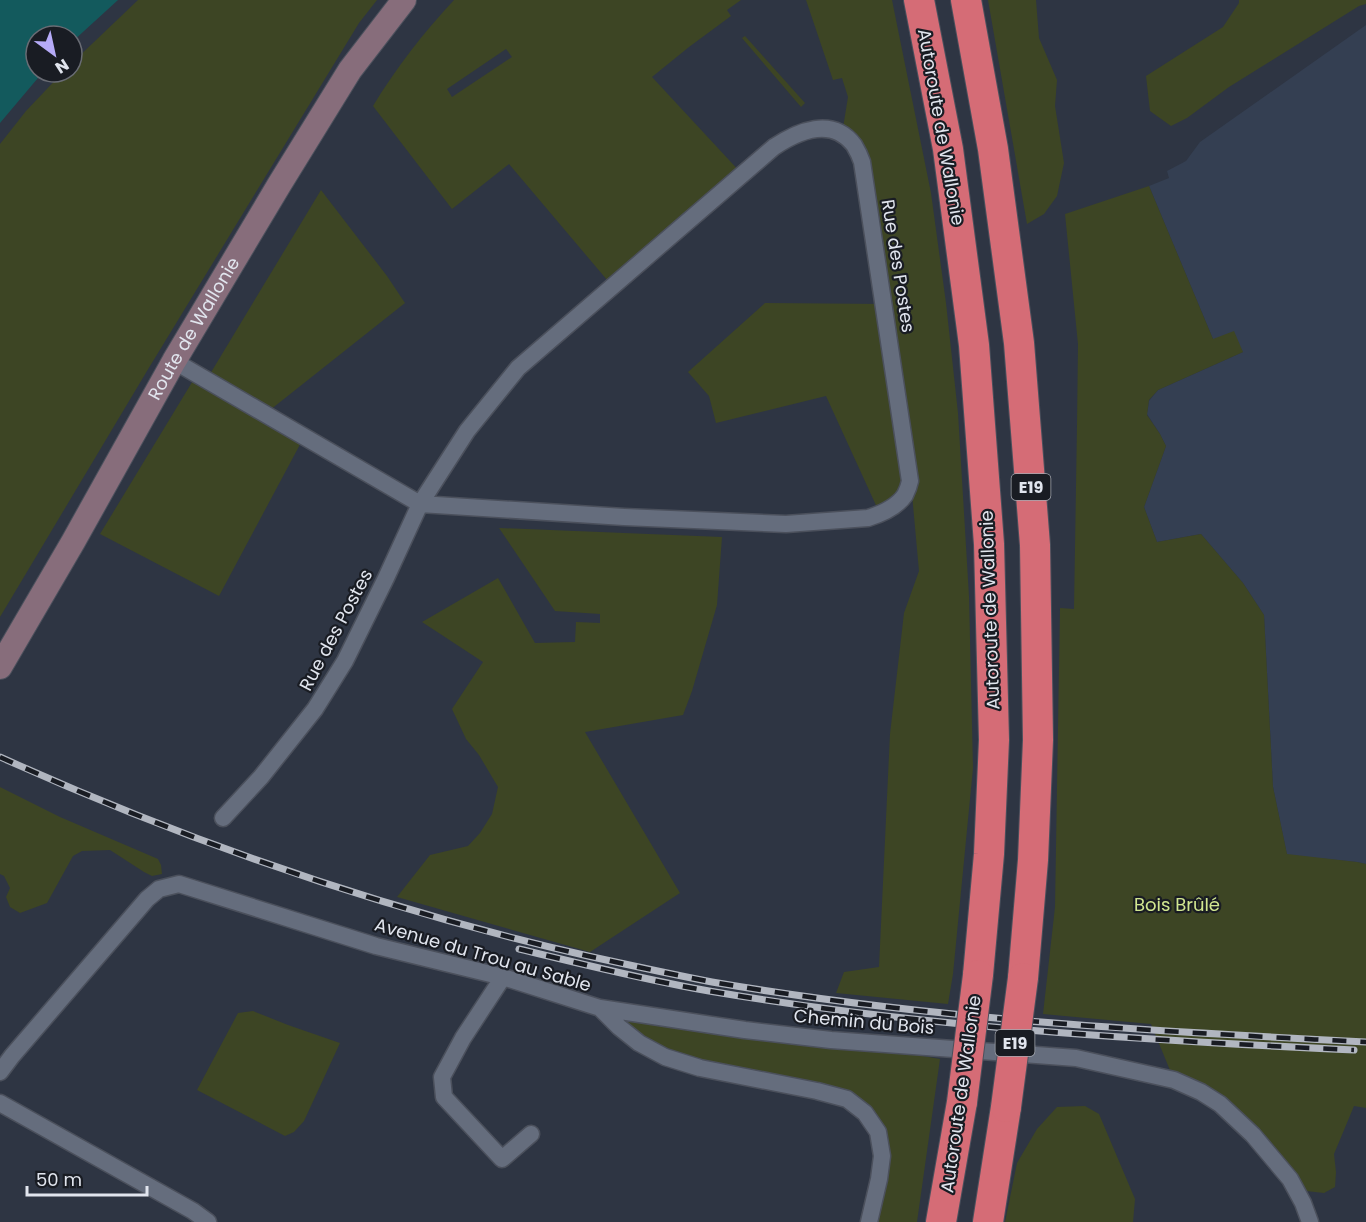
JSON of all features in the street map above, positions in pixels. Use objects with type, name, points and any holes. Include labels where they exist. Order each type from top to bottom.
[{"type":"highway","name":"Autoroute de Wallonie","points":[[919,0],[948,149],[974,345],[989,544],[994,740],[989,854],[978,975],[962,1102],[941,1222]]},
{"type":"highway","name":"E19","points":[[966,0],[993,149],[1019,343],[1035,545],[1038,740],[1033,860],[1023,978],[1006,1107],[987,1222]]},
{"type":"main road","name":"Route de Wallonie","points":[[0,668],[73,543],[174,361],[279,185],[350,70],[404,0]]},
{"type":"street","name":"Rue des Postes","points":[[174,361],[420,504],[624,517],[786,524],[868,518],[880,514],[897,504],[905,494],[910,481],[862,162],[854,145],[842,134],[826,127],[807,130],[789,137],[774,147],[518,368],[467,432],[420,504],[345,662],[315,709],[261,777],[223,819]]},
{"type":"street","name":"Avenue du Trou au Sable","points":[[0,1072],[147,898],[159,889],[179,884],[376,946],[503,977],[600,1008],[639,1043],[665,1057],[700,1068],[848,1099],[865,1113],[878,1132],[882,1156],[869,1222]]},
{"type":"street","points":[[503,977],[463,1038],[442,1077],[444,1097],[502,1159],[531,1134]]},
{"type":"street","name":"Chemin du Bois","points":[[600,1008],[831,1041],[1076,1058],[1174,1080],[1201,1092],[1220,1104],[1266,1148],[1290,1179],[1310,1222]]},
{"type":"street","points":[[0,1103],[193,1211],[208,1222]]},
{"type":"shaded area","points":[[0,0],[118,0],[84,31],[84,24],[24,24],[24,84],[33,84],[0,123]]},
{"type":"shaded area","points":[[1366,25],[1366,864],[1287,855],[1273,787],[1264,615],[1243,583],[1201,534],[1157,542],[1144,507],[1166,446],[1147,414],[1149,401],[1158,390],[1243,352],[1213,339],[1149,186],[1169,178],[1167,171],[1186,161],[1200,142]]},
{"type":"green space","points":[[138,0],[377,0],[359,23],[0,617],[0,144],[26,111],[52,84],[84,84],[84,52]]},
{"type":"green space","points":[[454,0],[741,0],[727,10],[731,16],[652,77],[742,174],[613,287],[509,164],[452,209],[373,106],[401,64]],"holes":[[[506,49],[512,57],[452,97],[447,89]]]},
{"type":"green space","points":[[806,0],[892,0],[931,193],[958,413],[969,596],[973,768],[953,974],[948,1004],[836,993],[844,972],[879,967],[890,734],[904,613],[919,571],[911,483],[880,514],[826,396],[716,423],[709,396],[688,372],[765,303],[884,304],[862,162],[842,134],[848,97],[842,78],[833,80]]},
{"type":"green space","points":[[988,0],[1036,0],[1039,38],[1057,80],[1055,106],[1064,163],[1057,196],[1044,214],[1027,224]]},
{"type":"green space","points":[[1239,0],[1366,0],[1366,4],[1359,6],[1229,87],[1187,118],[1171,126],[1150,111],[1146,76],[1223,27]]},
{"type":"green space","points":[[745,36],[805,103],[801,107],[742,38]]},
{"type":"green space","name":"Bois Brûlé","points":[[1149,186],[1213,339],[1234,331],[1243,352],[1158,390],[1149,400],[1147,415],[1166,446],[1144,507],[1157,542],[1201,534],[1243,583],[1264,615],[1273,787],[1287,854],[1366,864],[1366,1108],[1354,1106],[1334,1154],[1335,1187],[1324,1193],[1306,1191],[1290,1179],[1266,1148],[1174,1080],[1151,1024],[1043,1014],[1055,907],[1060,608],[1074,609],[1078,344],[1065,214]]},
{"type":"green space","points":[[321,190],[405,303],[265,414],[304,437],[219,596],[100,534],[197,374],[207,379]]},
{"type":"green space","points":[[499,528],[722,537],[717,605],[683,715],[585,732],[680,893],[590,952],[397,897],[430,855],[468,846],[480,833],[492,814],[498,787],[479,755],[466,739],[452,709],[483,662],[422,622],[498,578],[535,643],[575,642],[576,622],[600,623],[600,614],[555,611]]},
{"type":"green space","points":[[0,787],[60,817],[158,859],[162,874],[152,876],[110,850],[82,851],[73,856],[47,903],[20,913],[10,907],[6,897],[10,888],[4,876],[0,874]]},
{"type":"green space","points":[[600,1008],[831,1040],[940,1059],[917,1222],[869,1222],[878,1132],[848,1099],[665,1057]]},
{"type":"green space","points":[[253,1011],[340,1043],[304,1121],[294,1132],[285,1136],[197,1090],[238,1013]]},
{"type":"green space","points":[[1085,1106],[1099,1114],[1135,1199],[1133,1222],[1005,1222],[1017,1163],[1037,1129],[1057,1107]]},
{"type":"railway","points":[[0,757],[143,817],[289,871],[512,938],[665,973],[793,995],[956,1014],[1120,1028],[1366,1042]]},
{"type":"railway","points":[[519,949],[685,987],[869,1014],[1030,1030],[1192,1042],[1354,1050]]}]
